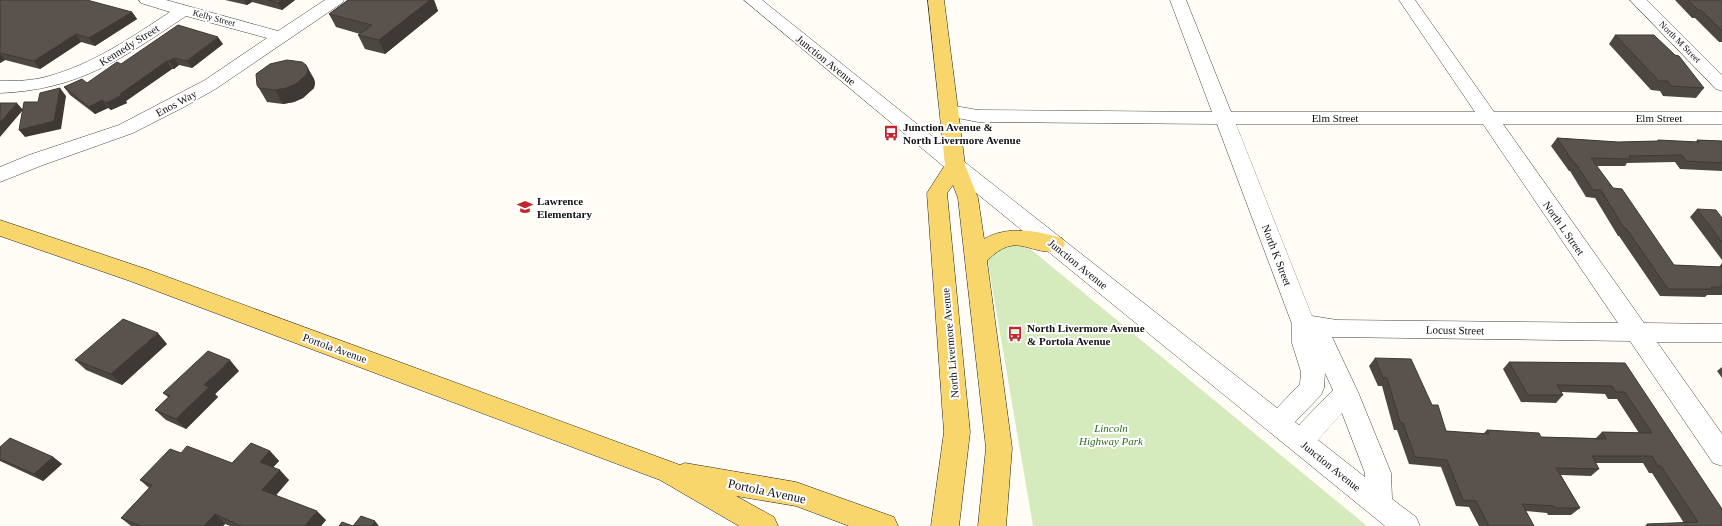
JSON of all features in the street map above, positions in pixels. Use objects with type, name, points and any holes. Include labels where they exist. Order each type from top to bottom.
[{"type":"main road","points":[[936,0],[955,165],[968,198],[999,448],[992,526]]},
{"type":"main road","name":"North Livermore Avenue","points":[[945,526],[957,432],[937,193],[955,165]]},
{"type":"main road","name":"Portola Avenue","points":[[0,228],[144,278],[669,472],[764,526]]},
{"type":"main road","points":[[976,259],[992,243],[1003,239],[1014,238],[1054,244]]},
{"type":"main road","name":"Portola Avenue","points":[[669,472],[796,494],[884,526]]},
{"type":"street","name":"Kelly Street","points":[[147,0],[281,37]]},
{"type":"street","name":"Enos Way","points":[[0,176],[36,160],[126,129],[211,84],[336,0]]},
{"type":"street","name":"Junction Avenue","points":[[752,0],[1277,424],[1406,526]]},
{"type":"street","name":"North K Street","points":[[1178,0],[1304,324],[1325,346],[1346,392],[1378,473],[1379,504]]},
{"type":"street","name":"North L Street","points":[[1407,0],[1722,455]]},
{"type":"street","name":"North M Street","points":[[1638,0],[1722,85]]},
{"type":"street","name":"Kennedy Street","points":[[0,87],[27,86],[49,82],[90,69],[106,61],[184,10]]},
{"type":"street","name":"Elm Street","points":[[949,111],[978,116],[1223,118],[1722,118]]},
{"type":"street","name":"Locust Street","points":[[1304,324],[1337,329],[1722,333]]},
{"type":"street","points":[[1277,424],[1312,388],[1313,372],[1304,343],[1304,324]]},
{"type":"street","points":[[1300,441],[1346,392]]},
{"type":"green space","name":"Lincoln Highway Park","points":[[1011,233],[1367,526],[1033,526],[985,245]]},
{"type":"building","points":[[0,0],[87,0],[132,12],[89,38],[76,34],[34,61],[0,53]]},
{"type":"building","points":[[268,0],[282,0],[278,3]]},
{"type":"building","points":[[348,0],[430,0],[379,40],[358,35],[372,25],[329,14]]},
{"type":"building","points":[[1688,0],[1722,0],[1722,31],[1701,10],[1698,10]]},
{"type":"building","points":[[178,25],[218,37],[187,61],[174,58],[167,61],[120,94],[122,95],[106,103],[102,100],[89,107],[64,87],[82,79],[87,83],[117,62],[121,64]]},
{"type":"building","points":[[1615,35],[1654,35],[1675,55],[1679,56],[1704,88],[1671,86],[1668,81],[1659,81]]},
{"type":"building","points":[[287,60],[302,62],[308,69],[307,74],[296,84],[286,88],[275,90],[259,88],[257,85],[256,74],[270,64]]},
{"type":"building","points":[[60,88],[54,121],[19,130],[24,102],[38,102],[40,93]]},
{"type":"building","points":[[0,103],[17,103],[0,122]]},
{"type":"building","points":[[1557,138],[1618,142],[1659,141],[1658,140],[1699,142],[1697,140],[1722,141],[1722,163],[1686,161],[1682,155],[1629,156],[1631,159],[1591,158],[1613,188],[1622,189],[1674,265],[1722,267],[1722,287],[1711,287],[1712,289],[1668,289],[1626,228],[1624,228],[1601,190],[1593,190]]},
{"type":"building","points":[[1697,209],[1716,210],[1722,218],[1722,242]]},
{"type":"building","points":[[123,319],[158,333],[111,374],[75,360]]},
{"type":"building","points":[[208,351],[230,360],[204,385],[209,387],[176,419],[155,410],[170,396],[163,393]]},
{"type":"building","points":[[1375,358],[1411,359],[1432,405],[1438,405],[1446,431],[1489,434],[1487,430],[1539,433],[1541,437],[1606,439],[1602,432],[1652,433],[1625,392],[1616,392],[1612,386],[1557,385],[1563,395],[1528,395],[1509,362],[1625,363],[1722,509],[1722,526],[1648,526],[1647,524],[1698,522],[1661,466],[1658,466],[1652,456],[1592,456],[1599,469],[1556,468],[1580,508],[1556,508],[1554,506],[1522,504],[1534,526],[1489,526],[1476,501],[1463,500],[1447,460],[1415,457],[1403,423],[1400,422],[1387,378],[1383,378]]},
{"type":"building","points":[[10,438],[53,457],[34,474],[0,459],[0,447]]},
{"type":"building","points":[[251,443],[270,451],[260,462],[280,470],[262,490],[317,511],[305,526],[241,526],[215,514],[204,526],[141,526],[121,518],[152,485],[140,480],[170,449],[181,453],[187,446],[232,463]]},
{"type":"building","points":[[361,516],[375,521],[371,526],[353,526]]},
{"type":"building","points":[[342,522],[353,526],[339,526]]},
{"type":"place","name":"Junction Avenue & North Livermore Avenue","points":[[891,133]]},
{"type":"place","name":"Lawrence Elementary","points":[[525,207]]},
{"type":"place","name":"North Livermore Avenue & Portola Avenue","points":[[1015,334]]}]
